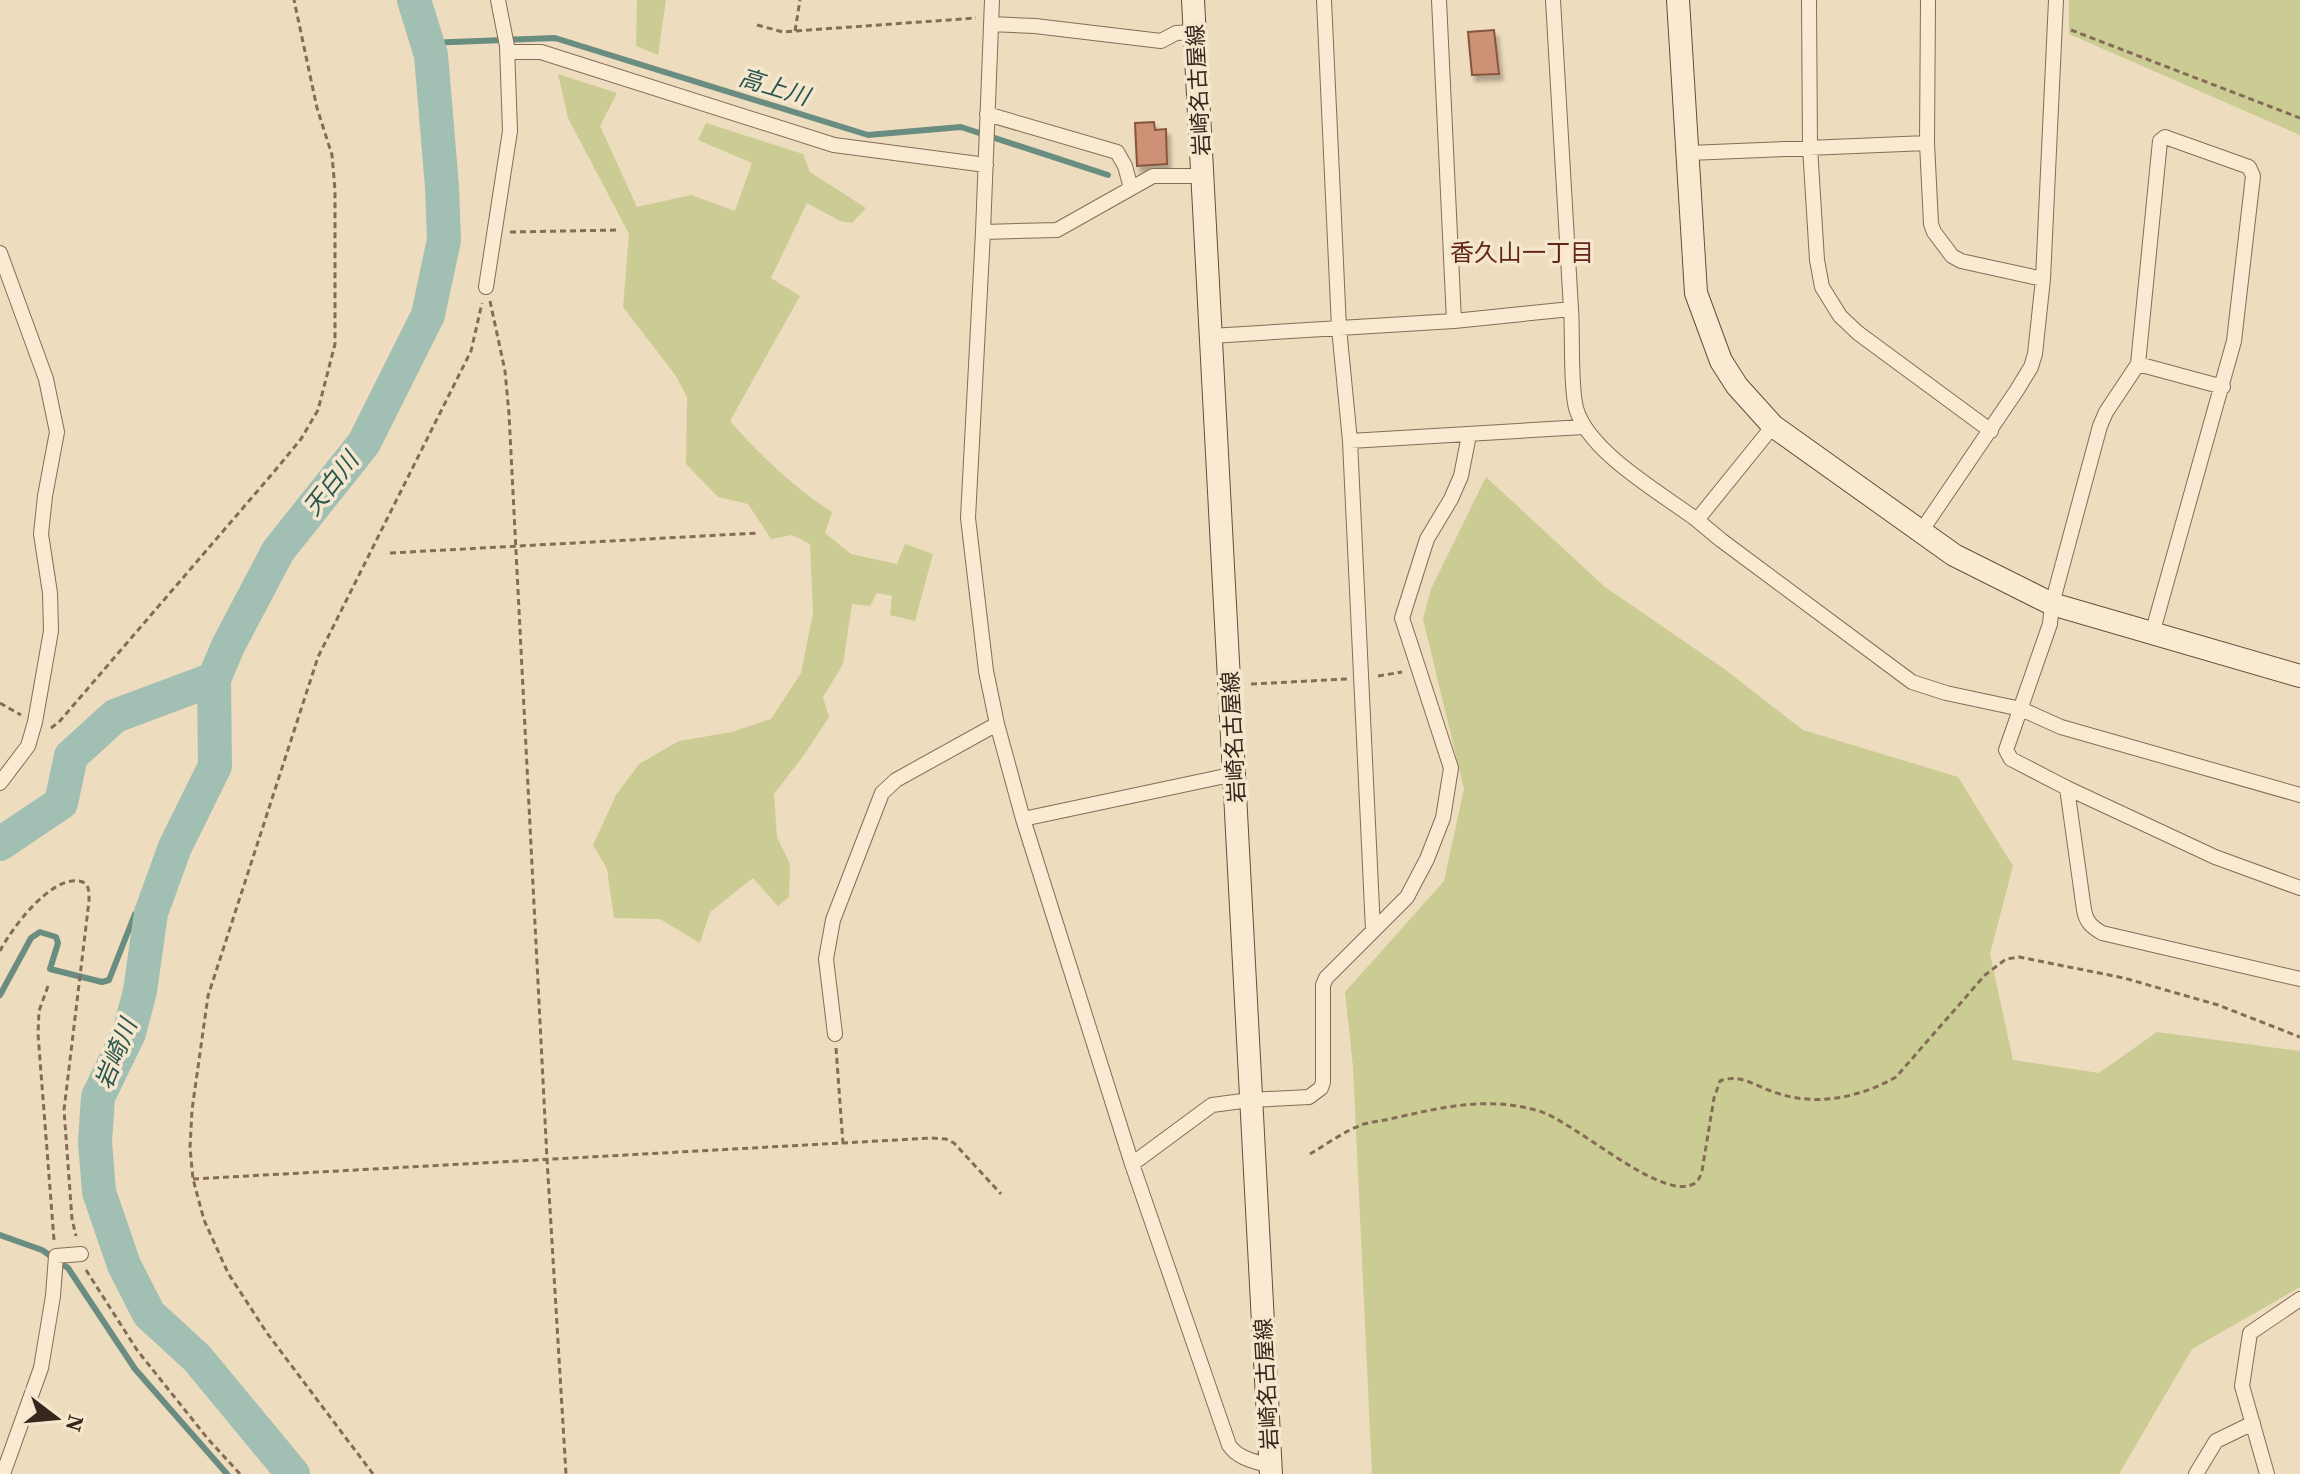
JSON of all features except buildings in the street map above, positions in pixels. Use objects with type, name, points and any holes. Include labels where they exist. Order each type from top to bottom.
[{"type":"main road","name":"岩崎名古屋線","points":[[1193,0],[1270,1470]]},
{"type":"main road","points":[[1678,0],[1696,293],[1721,361],[1737,386],[1773,426],[1920,533],[1998,579],[2052,604],[2300,676]]},
{"type":"street","points":[[486,287],[510,131],[507,49],[498,0]]},
{"type":"street","points":[[992,0],[968,518],[986,671],[1023,819],[1132,1164],[1229,1445],[1240,1456],[1270,1470]]},
{"type":"street","points":[[1324,0],[1339,328],[1350,441],[1373,930]]},
{"type":"street","points":[[1439,0],[1454,321]]},
{"type":"street","points":[[1553,0],[1576,406],[1583,427],[1603,451],[1912,682],[1946,693],[2021,709],[2061,727],[2300,795]]},
{"type":"street","points":[[1809,0],[1810,147],[1817,260],[1822,287],[1840,316],[1858,333],[1991,431]]},
{"type":"street","points":[[1928,0],[1927,143],[1934,232],[1952,256],[1983,268],[2043,279]]},
{"type":"street","points":[[1920,533],[1991,431],[2031,367],[2035,354],[2043,279],[2056,0]]},
{"type":"street","points":[[991,20],[1161,41],[1176,33],[1195,32]]},
{"type":"street","points":[[507,49],[541,52],[834,145],[986,165]]},
{"type":"street","points":[[987,121],[1117,152],[1131,188]]},
{"type":"street","points":[[2152,634],[2234,341],[2253,176],[2249,167],[2165,137],[2160,141],[2138,364],[2100,426],[2052,604],[2050,624],[2006,750],[2011,759],[2067,788],[2215,857],[2300,888]]},
{"type":"street","points":[[1689,153],[1927,143]]},
{"type":"street","points":[[983,232],[1057,230],[1153,176],[1203,176]]},
{"type":"street","points":[[0,783],[28,746],[51,631],[50,593],[41,534],[57,432],[46,379],[1,256]]},
{"type":"street","points":[[1211,336],[1454,321],[1571,309]]},
{"type":"street","points":[[2138,364],[2223,387]]},
{"type":"street","points":[[1697,520],[1773,426]]},
{"type":"street","points":[[1350,441],[1583,427]]},
{"type":"street","points":[[1132,1164],[1205,1109],[1221,1103],[1309,1097],[1321,1088],[1323,985],[1326,978],[1407,897],[1427,859],[1443,818],[1451,768],[1402,618],[1427,539],[1461,476],[1469,435]]},
{"type":"street","points":[[835,1034],[826,959],[833,920],[882,793],[896,780],[997,724]]},
{"type":"street","points":[[1023,819],[1235,774]]},
{"type":"street","points":[[2067,788],[2085,918],[2092,927],[2102,933],[2300,979]]},
{"type":"street","points":[[3,1474],[41,1368],[56,1256],[81,1254]]},
{"type":"street","points":[[2267,1474],[2242,1386],[2250,1333],[2300,1299]]},
{"type":"street","points":[[2196,1474],[2216,1441],[2253,1423]]},
{"type":"path","points":[[0,703],[47,731],[59,722],[273,473],[301,439],[318,410],[335,344],[335,190],[332,155],[317,108],[294,0]]},
{"type":"path","points":[[795,31],[800,0]]},
{"type":"path","points":[[757,25],[783,32],[991,20]]},
{"type":"path","points":[[2057,25],[2300,118]]},
{"type":"path","points":[[494,231],[618,230]]},
{"type":"path","points":[[486,287],[505,371],[566,1474]]},
{"type":"path","points":[[373,1474],[267,1333],[228,1273],[204,1220],[193,1179],[190,1148],[196,1069],[208,996],[221,951],[318,657],[471,351],[486,287]]},
{"type":"path","points":[[390,553],[758,533]]},
{"type":"path","points":[[1231,686],[1360,678],[1421,670]]},
{"type":"path","points":[[0,951],[6,939],[45,893],[64,883],[77,880],[85,883],[89,889],[89,901],[64,1110],[72,1219],[81,1254],[87,1274],[137,1350],[240,1474]]},
{"type":"path","points":[[1310,1154],[1362,1125],[1452,1105],[1497,1104],[1541,1112],[1634,1169],[1671,1184],[1683,1187],[1692,1185],[1699,1180],[1702,1171],[1714,1098],[1720,1081],[1729,1077],[1743,1079],[1776,1094],[1817,1100],[1839,1099],[1881,1086],[1896,1077],[1985,975],[2006,959],[2019,957],[2138,982],[2218,1005],[2300,1037]]},
{"type":"path","points":[[48,986],[39,1011],[38,1034],[56,1256]]},
{"type":"path","points":[[835,1034],[843,1144]]},
{"type":"path","points":[[193,1179],[946,1139],[954,1143],[1001,1194]]},
{"type":"green space","points":[[637,0],[666,0],[658,55],[636,46]]},
{"type":"green space","points":[[2069,0],[2300,0],[2300,135],[2069,34]]},
{"type":"green space","points":[[558,74],[617,93],[600,126],[637,207],[691,195],[735,211],[752,163],[698,140],[706,123],[803,154],[810,172],[866,208],[852,223],[840,221],[807,203],[771,278],[800,296],[730,421],[778,470],[832,512],[825,533],[851,554],[897,564],[905,544],[933,554],[915,621],[890,615],[892,596],[877,593],[870,606],[852,604],[843,664],[823,697],[829,717],[774,794],[777,837],[790,864],[789,897],[778,906],[753,878],[710,912],[700,943],[660,919],[614,918],[607,869],[593,845],[616,795],[639,764],[679,741],[732,732],[771,719],[801,673],[813,613],[810,544],[792,535],[771,539],[748,504],[718,497],[686,464],[687,397],[676,376],[623,307],[629,234],[568,118]]},
{"type":"green space","points":[[1486,477],[1605,587],[1723,668],[1803,730],[1958,777],[2013,866],[1990,954],[2013,1060],[2099,1073],[2157,1032],[2300,1051],[2300,1287],[2192,1349],[2119,1474],[1372,1474],[1353,1067],[1345,992],[1444,881],[1464,789],[1423,619],[1431,589]]},
{"type":"waterway","name":"岩崎川","points":[[293,1474],[197,1358],[149,1314],[124,1265],[99,1192],[95,1142],[98,1097],[129,1033],[140,991],[151,913],[175,847],[215,766],[214,679],[278,551],[364,443],[428,315],[444,240],[442,187],[431,55],[414,0]]},
{"type":"waterway","name":"高上川","points":[[427,43],[555,38],[868,135],[961,127],[1108,175]]},
{"type":"waterway","name":"天白川","points":[[0,844],[61,803],[71,756],[115,716],[214,679]]},
{"type":"waterway","points":[[0,995],[31,938],[40,932],[56,937],[58,943],[50,969],[102,982],[109,980],[135,914],[151,913]]},
{"type":"waterway","points":[[0,1235],[42,1250],[68,1268],[135,1369],[227,1474]]},
{"type":"district","name":"香久山一丁目","points":[[1522,253]]}]
